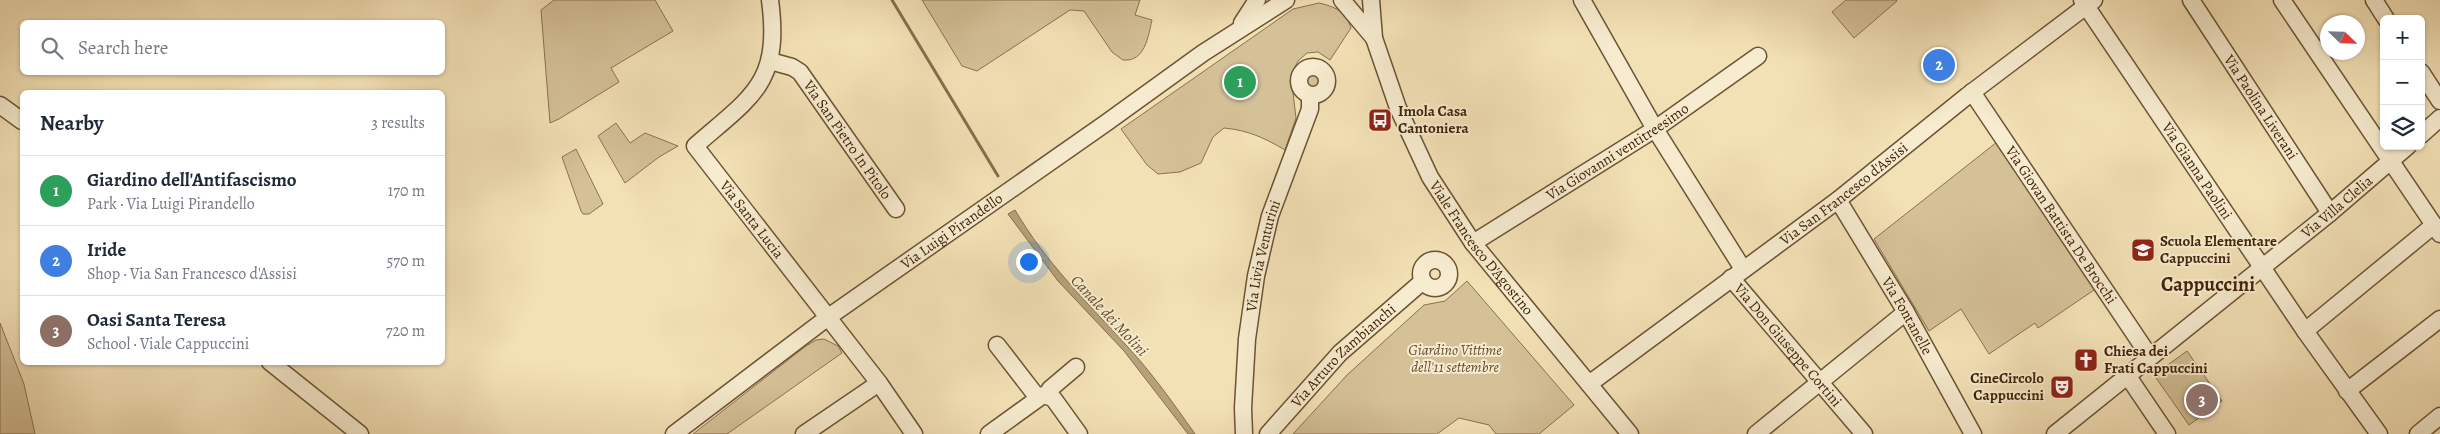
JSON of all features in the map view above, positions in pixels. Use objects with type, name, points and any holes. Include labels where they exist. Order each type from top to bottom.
[{"type":"street","name":"Via Santa Lucia","points":[[770,0],[773,38],[770,62],[756,91],[695,146],[878,383],[914,434]]},
{"type":"street","name":"Via Luigi Pirandello","points":[[1232,33],[1247,17],[1257,0]]},
{"type":"street","name":"Via Luigi Pirandello","points":[[674,434],[827,318],[1232,33],[1286,0]]},
{"type":"street","name":"Viale Francesco D'Agostino","points":[[1342,0],[1374,38]]},
{"type":"street","name":"Viale Francesco D'Agostino","points":[[1371,0],[1374,38],[1398,108],[1413,144],[1430,177],[1474,243],[1630,434]]},
{"type":"street","name":"Via Don Giuseppe Cortini","points":[[1582,0],[1737,274],[1820,381],[1864,434]]},
{"type":"street","name":"Via Paolina Liverani","points":[[2191,0],[2330,213]]},
{"type":"street","points":[[2282,0],[2437,230],[2305,331]]},
{"type":"street","points":[[2374,0],[2383,15]]},
{"type":"street","name":"Via San Francesco d'Assisi","points":[[1589,384],[1838,200],[2087,2]]},
{"type":"street","name":"Via Gianna Paolini","points":[[2087,2],[2305,331],[2379,434]]},
{"type":"street","name":"Via Giovanni ventitreesimo","points":[[1474,243],[1655,129],[1758,56]]},
{"type":"street","name":"Via San Pietro In Pitolo","points":[[770,62],[792,67],[800,72],[896,209]]},
{"type":"street","points":[[2425,78],[2440,101]]},
{"type":"street","name":"Via Giovan Battista De Brocchi","points":[[1972,92],[2150,357]]},
{"type":"street","name":"Via Livia Venturini","points":[[1248,431],[1243,408],[1247,339],[1256,276],[1270,216],[1310,109],[1310,95]]},
{"type":"street","points":[[0,105],[20,120]]},
{"type":"street","points":[[2425,131],[2440,118]]},
{"type":"street","name":"Via Villa Clelia","points":[[2055,434],[2262,265],[2330,213],[2403,150]]},
{"type":"street","name":"Via Fontanelle","points":[[1838,200],[1906,312],[1973,434]]},
{"type":"street","name":"Via Arturo Zambianchi","points":[[1268,434],[1340,353],[1422,282]]},
{"type":"street","points":[[1757,434],[1906,312]]},
{"type":"street","points":[[2347,391],[2440,319]]},
{"type":"street","points":[[997,345],[1042,397],[1053,398],[1079,434]]},
{"type":"street","points":[[274,365],[360,434]]},
{"type":"street","points":[[989,434],[1042,397],[1076,367]]},
{"type":"street","points":[[2127,375],[2167,434]]},
{"type":"street","points":[[804,434],[878,383]]},
{"type":"street","points":[[2418,434],[2440,416]]},
{"type":"green space","points":[[554,0],[655,0],[673,31],[611,68],[619,82],[550,123],[541,10]]},
{"type":"green space","points":[[922,0],[1140,0],[1135,15],[1152,20],[1147,41],[1141,53],[1130,60],[1123,60],[1112,52],[1084,11],[1070,10],[977,71],[962,66]]},
{"type":"green space","points":[[1846,0],[1897,1],[1854,38],[1832,12]]},
{"type":"green space","points":[[1319,3],[1330,6],[1343,14],[1351,28],[1330,60],[1318,52],[1307,53],[1298,61],[1291,75],[1296,118],[1285,150],[1256,135],[1224,128],[1213,137],[1201,163],[1180,172],[1158,174],[1147,165],[1121,129],[1293,9]]},
{"type":"green space","points":[[1313,69],[1321,72],[1324,80],[1321,88],[1313,91],[1305,88],[1302,80],[1305,72]]},
{"type":"green space","points":[[616,123],[630,143],[645,133],[678,146],[659,157],[625,183],[598,136]]},
{"type":"green space","points":[[1997,142],[2097,288],[2038,328],[2035,323],[1989,354],[1961,309],[1929,331],[1874,239]]},
{"type":"green space","points":[[576,149],[603,204],[589,214],[583,214],[581,211],[562,157]]},
{"type":"green space","name":"Giardino Vittime dell'11 settembre","points":[[1467,281],[1574,405],[1539,434],[1496,434],[1489,425],[1459,418],[1437,434],[1293,434],[1347,375],[1424,305],[1445,301]]},
{"type":"green space","points":[[0,323],[24,384],[35,434],[0,434]]},
{"type":"green space","points":[[824,339],[838,346],[842,353],[727,434],[693,434],[806,346],[816,340]]},
{"type":"green space","points":[[2187,351],[2222,401],[2189,425],[2154,375]]},
{"type":"shaded area","points":[[1015,210],[1053,265],[1145,367],[1195,434],[1188,434],[1124,351],[1058,281],[1008,214]]},
{"type":"waterway","name":"Canale dei Molini","points":[[892,0],[998,176]]},
{"type":"place","name":"Iride","points":[[1939,65]]},
{"type":"place","name":"Giardino dell'Antifascismo","points":[[1240,82]]},
{"type":"place","name":"Imola Casa Cantoniera","points":[[1380,120]]},
{"type":"place","name":"Scuola Elementare Cappuccini","points":[[2143,250]]},
{"type":"place","name":"Chiesa dei Frati Cappuccini","points":[[2086,360]]},
{"type":"place","name":"CineCircolo Cappuccini","points":[[2062,387]]},
{"type":"place","name":"Oasi Santa Teresa","points":[[2202,400]]},
{"type":"district","name":"Cappuccini","points":[[2208,284]]}]
